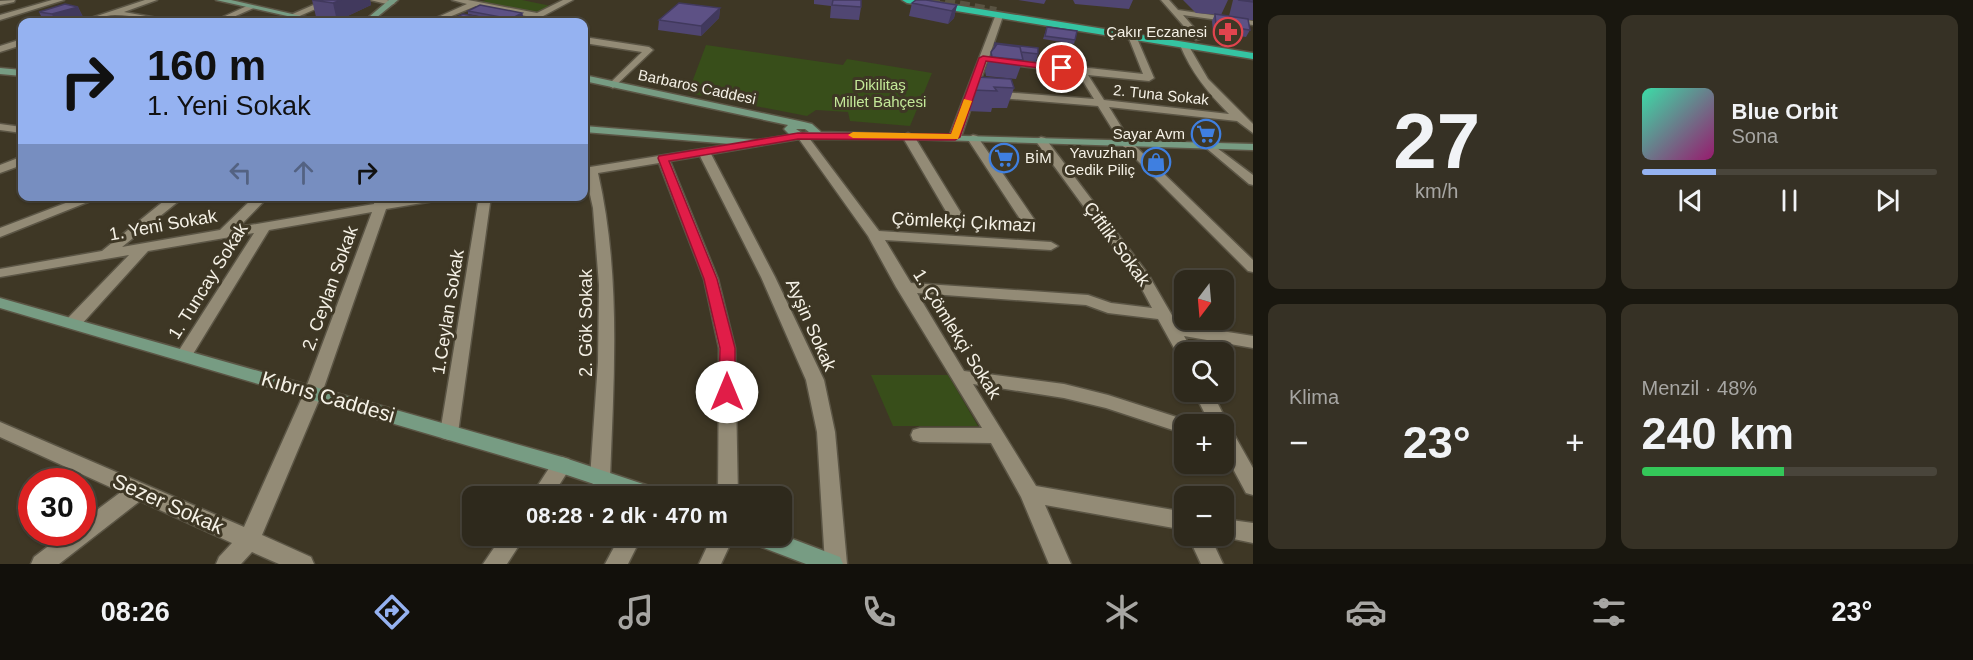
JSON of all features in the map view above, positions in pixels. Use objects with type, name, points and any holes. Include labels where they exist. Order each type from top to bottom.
[{"type":"highway","points":[[907,0],[1253,56]]},
{"type":"highway","points":[[975,1],[1253,47]]},
{"type":"street","points":[[0,5],[11,0]]},
{"type":"street","points":[[0,18],[60,0]]},
{"type":"street","points":[[74,13],[96,18],[153,0]]},
{"type":"street","points":[[220,0],[298,18]]},
{"type":"street","points":[[292,16],[332,0]]},
{"type":"street","points":[[374,0],[392,1]]},
{"type":"street","points":[[456,0],[538,16]]},
{"type":"street","points":[[441,18],[483,0]]},
{"type":"street","points":[[534,18],[569,0]]},
{"type":"street","points":[[1165,0],[1199,38]]},
{"type":"street","points":[[372,18],[392,1]]},
{"type":"street","points":[[0,5],[15,13]]},
{"type":"street","points":[[40,6],[62,11]]},
{"type":"street","points":[[226,18],[252,7]]},
{"type":"street","points":[[1176,12],[1253,22]]},
{"type":"street","points":[[114,13],[144,18]]},
{"type":"street","points":[[955,137],[999,16]]},
{"type":"street","points":[[983,58],[1149,78],[1132,36]]},
{"type":"street","points":[[588,41],[649,50],[613,84]]},
{"type":"street","points":[[0,49],[18,43]]},
{"type":"street","points":[[1184,45],[1191,62],[1209,88],[1253,130]]},
{"type":"street","points":[[0,71],[18,73]]},
{"type":"street","points":[[1082,71],[1126,143],[1253,268]]},
{"type":"street","name":"Barbaros Caddesi","points":[[588,79],[805,132],[908,135]]},
{"type":"street","name":"2. Tuna Sokak","points":[[971,93],[1102,103],[1240,118]]},
{"type":"street","points":[[0,127],[18,129]]},
{"type":"street","points":[[588,129],[756,142]]},
{"type":"street","points":[[588,171],[704,152],[805,132]]},
{"type":"street","name":"1. Çömlekçi Sokak","points":[[805,132],[874,235],[958,376],[997,436],[1030,494],[1060,564]]},
{"type":"street","points":[[908,135],[1253,147]]},
{"type":"street","points":[[908,135],[954,213]]},
{"type":"street","points":[[973,138],[1029,222]]},
{"type":"street","name":"Çiftlik Sokak","points":[[1041,140],[1143,277],[1180,342]]},
{"type":"street","points":[[1209,145],[1253,181]]},
{"type":"street","name":"Ayşin Sokak","points":[[704,152],[768,277],[815,380],[826,432],[834,564]]},
{"type":"street","points":[[663,158],[711,279],[727,348],[728,486]]},
{"type":"street","points":[[0,169],[18,162]]},
{"type":"street","name":"2. Gök Sokak","points":[[588,173],[599,200],[605,242],[606,367],[600,478]]},
{"type":"street","points":[[0,233],[84,201]]},
{"type":"street","points":[[107,253],[173,201]]},
{"type":"street","points":[[225,233],[258,201]]},
{"type":"street","name":"1.Ceylan Sokak","points":[[449,433],[484,201]]},
{"type":"street","name":"1. Yeni Sokak","points":[[0,273],[265,226],[380,202]]},
{"type":"street","name":"2. Ceylan Sokak","points":[[227,564],[249,540],[313,393],[380,202]]},
{"type":"street","name":"1. Tuncay Sokak","points":[[184,356],[265,226]]},
{"type":"street","name":"Çömlekçi Çıkmazı","points":[[874,235],[1051,246]]},
{"type":"street","points":[[74,322],[144,247]]},
{"type":"street","points":[[904,287],[1088,300],[1108,308],[1253,342]]},
{"type":"street","name":"Kıbrıs Caddesi","points":[[0,303],[74,322],[562,465],[624,486]]},
{"type":"street","points":[[958,376],[1064,391],[1108,402],[1174,423]]},
{"type":"street","name":"Sezer Sokak","points":[[0,429],[303,564]]},
{"type":"street","points":[[920,435],[997,436]]},
{"type":"street","points":[[1234,453],[1253,487]]},
{"type":"street","points":[[548,486],[562,465]]},
{"type":"street","points":[[42,564],[138,491]]},
{"type":"street","points":[[1030,494],[1174,519]]},
{"type":"street","points":[[1234,530],[1253,533]]},
{"type":"street","points":[[494,564],[507,546]]},
{"type":"street","points":[[616,564],[626,546]]},
{"type":"street","points":[[710,564],[718,546]]},
{"type":"street","points":[[786,546],[834,564]]},
{"type":"street","points":[[1204,546],[1212,564]]},
{"type":"green space","points":[[522,0],[551,6],[535,13],[481,2]]},
{"type":"green space","name":"Dikilitaş Millet Bahçesi","points":[[706,45],[843,65],[847,59],[932,73],[910,126],[850,121],[848,112],[816,110],[807,116],[688,93]]},
{"type":"green space","points":[[871,375],[948,375],[978,426],[893,426]]},
{"type":"building","points":[[312,0],[341,0],[333,3]]},
{"type":"building","points":[[833,0],[861,0],[861,7],[832,5]]},
{"type":"building","points":[[916,0],[957,5],[952,11],[912,3]]},
{"type":"building","points":[[679,3],[720,8],[701,26],[659,20]]},
{"type":"building","points":[[65,4],[78,7],[52,14],[39,12]]},
{"type":"building","points":[[480,5],[522,13],[513,18],[506,18],[468,11]]},
{"type":"building","points":[[463,14],[484,18],[455,18]]},
{"type":"building","points":[[1215,14],[1248,19],[1250,30],[1216,25]]},
{"type":"building","points":[[1047,27],[1077,31],[1075,40],[1045,36]]},
{"type":"building","points":[[995,43],[1038,48],[1038,54],[1021,52],[1020,47],[997,44],[995,47]]},
{"type":"building","points":[[997,44],[1020,47],[1023,60],[992,57],[991,52]]},
{"type":"building","points":[[977,77],[1011,79],[1014,88],[994,87],[997,91],[972,90]]},
{"type":"tunnel","points":[[930,0],[996,12]]},
{"type":"slow traffic","points":[[853,135],[955,137],[968,101]]},
{"type":"place","name":"Çakır Eczanesi","points":[[1228,32]]},
{"type":"place","name":"Sayar Avm","points":[[1206,134]]},
{"type":"place","name":"BİM","points":[[1004,158]]},
{"type":"place","name":"Yavuzhan Gedik Piliç","points":[[1156,162]]},
{"type":"route","points":[[727,392],[727,348],[711,279],[663,158],[798,136],[955,137],[983,58],[1062,68]]}]
